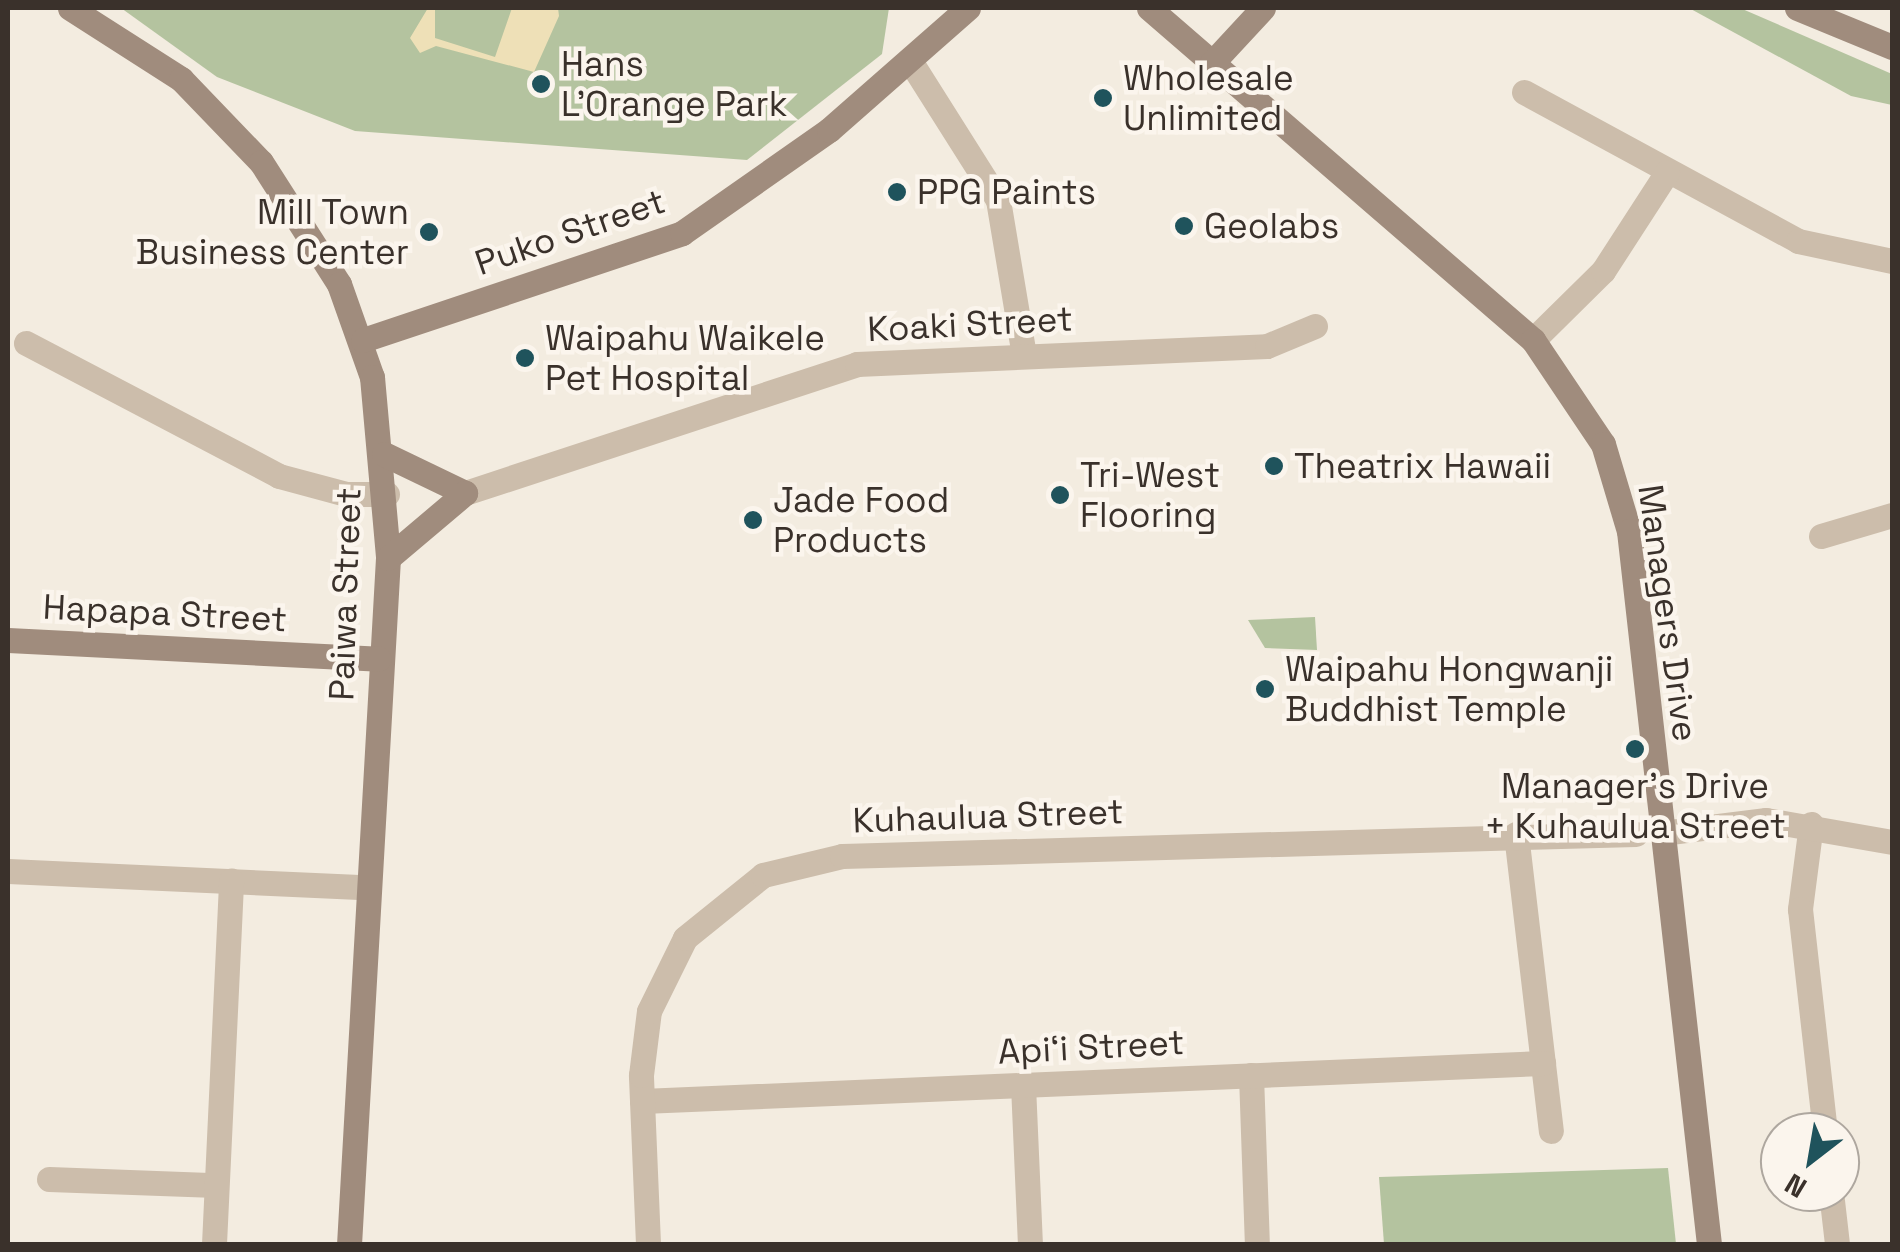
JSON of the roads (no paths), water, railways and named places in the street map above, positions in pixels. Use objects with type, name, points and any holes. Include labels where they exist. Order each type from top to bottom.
[{"type":"street","name":"Paiwa Street","points":[[70,8],[154,58],[223,118],[312,236],[363,340],[384,454],[388,558],[365,887],[348,1244]]},
{"type":"street","name":"Puko Street","points":[[363,340],[682,233],[912,64],[968,8]]},
{"type":"street","name":"Managers Drive","points":[[1149,8],[1533,340],[1584,408],[1617,484],[1649,834],[1709,1244]]},
{"type":"street","points":[[1212,63],[1263,8]]},
{"type":"street","points":[[1797,8],[1892,47]]},
{"type":"street","points":[[912,64],[998,200],[1024,355]]},
{"type":"street","points":[[1524,92],[1798,241],[1892,261]]},
{"type":"street","points":[[1533,340],[1603,271],[1667,172]]},
{"type":"street","name":"Koaki Street","points":[[465,492],[818,373],[1024,355],[1267,346],[1315,326]]},
{"type":"street","points":[[26,343],[279,476],[346,494],[387,494]]},
{"type":"street","points":[[384,454],[465,492],[388,558]]},
{"type":"street","points":[[1821,536],[1892,515]]},
{"type":"street","name":"Hapapa Street","points":[[8,640],[379,659]]},
{"type":"street","name":"Kuhaulua Street","points":[[648,1244],[642,1101],[644,1032],[671,959],[724,899],[788,866],[842,856],[1516,834],[1649,834],[1744,820],[1811,824],[1892,842]]},
{"type":"street","points":[[1811,824],[1800,910],[1823,1112]]},
{"type":"street","points":[[1516,834],[1551,1130]]},
{"type":"street","points":[[8,871],[365,887]]},
{"type":"street","points":[[214,1244],[231,880]]},
{"type":"street","name":"Apiʻi Street","points":[[642,1101],[1543,1063]]},
{"type":"street","points":[[1251,1075],[1257,1244]]},
{"type":"street","points":[[1024,1085],[1030,1244]]},
{"type":"street","points":[[49,1179],[216,1186]]},
{"type":"street","points":[[1833,1212],[1837,1244]]},
{"type":"place","name":"Hans L'Orange Park","points":[[541,84]]},
{"type":"place","name":"Wholesale Unlimited","points":[[1103,98]]},
{"type":"place","name":"PPG Paints","points":[[897,192]]},
{"type":"place","name":"Geolabs","points":[[1184,226]]},
{"type":"place","name":"Mill Town Business Center","points":[[429,232]]},
{"type":"place","name":"Waipahu Waikele Pet Hospital","points":[[525,358]]},
{"type":"place","name":"Theatrix Hawaii","points":[[1274,466]]},
{"type":"place","name":"Tri-West Flooring","points":[[1060,495]]},
{"type":"place","name":"Jade Food Products","points":[[753,520]]},
{"type":"place","name":"Waipahu Hongwanji Buddhist Temple","points":[[1265,689]]},
{"type":"place","name":"Manager's Drive + Kuhaulua Street","points":[[1635,749]]}]
